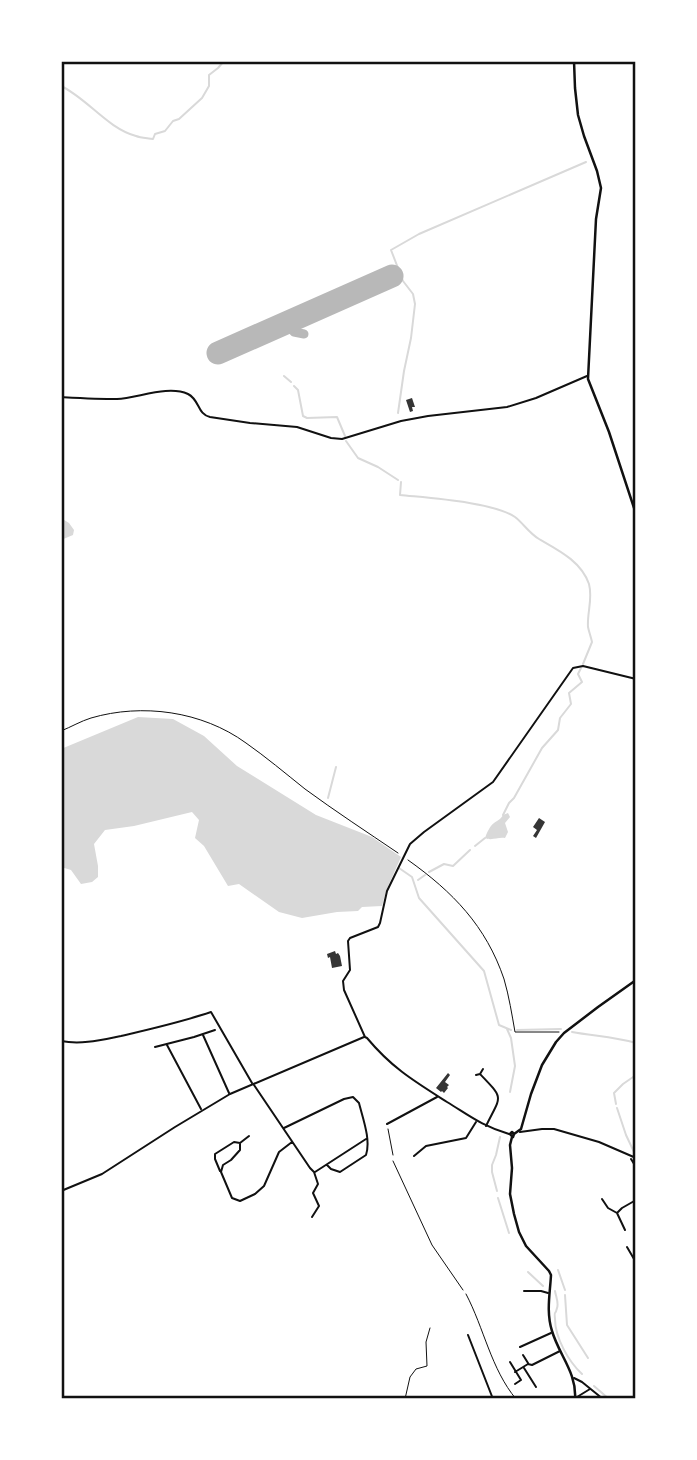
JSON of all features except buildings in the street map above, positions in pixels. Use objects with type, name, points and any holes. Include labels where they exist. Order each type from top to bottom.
[{"type":"main road","points":[[574,61],[578,115],[601,188],[596,219],[587,376],[636,514]]},
{"type":"main road","points":[[575,1399],[574,1378],[552,1332],[548,1311],[551,1275],[526,1246],[514,1214],[510,1194],[510,1145],[512,1135],[520,1132],[543,1062],[564,1034],[636,980]]},
{"type":"street","points":[[61,397],[116,399],[158,392],[187,393],[193,397],[205,416],[297,427],[342,439],[401,421],[507,407],[587,376]]},
{"type":"street","points":[[512,1135],[476,1122],[438,1097],[393,1066],[365,1037],[345,994],[343,981],[350,967],[348,941],[378,927],[387,891],[410,844],[493,782],[573,668],[583,666],[636,679]]},
{"type":"street","points":[[61,1041],[76,1044],[110,1038],[211,1012],[253,1084],[314,1172],[318,1184],[313,1193],[319,1206]]},
{"type":"street","points":[[155,1047],[215,1030]]},
{"type":"street","points":[[203,1034],[230,1094]]},
{"type":"street","points":[[61,1191],[102,1174],[230,1094],[365,1037]]},
{"type":"street","points":[[167,1045],[201,1110]]},
{"type":"street","points":[[476,1075],[483,1069]]},
{"type":"street","points":[[480,1074],[499,1097],[486,1126]]},
{"type":"street","points":[[387,1124],[438,1097]]},
{"type":"street","points":[[284,1128],[344,1099],[357,1099],[368,1153],[340,1172],[327,1165]]},
{"type":"street","points":[[414,1156],[426,1146],[466,1138],[476,1122]]},
{"type":"street","points":[[520,1132],[554,1129],[599,1142],[636,1158]]},
{"type":"street","points":[[249,1136],[215,1154],[232,1198],[240,1201],[264,1186],[279,1152],[292,1142]]},
{"type":"street","points":[[314,1172],[366,1139]]},
{"type":"street","points":[[221,1172],[223,1165],[240,1150],[240,1143]]},
{"type":"street","points":[[629,1157],[636,1167]]},
{"type":"street","points":[[602,1199],[608,1208],[617,1213],[625,1230]]},
{"type":"street","points":[[617,1213],[636,1200]]},
{"type":"street","points":[[312,1217],[319,1206],[323,1205]]},
{"type":"street","points":[[627,1247],[636,1259]]},
{"type":"street","points":[[524,1291],[549,1293]]},
{"type":"street","points":[[520,1347],[552,1332]]},
{"type":"street","points":[[468,1335],[494,1399]]},
{"type":"street","points":[[516,1372],[561,1350]]},
{"type":"street","points":[[523,1355],[528,1364]]},
{"type":"street","points":[[510,1363],[521,1380],[515,1384]]},
{"type":"street","points":[[524,1367],[536,1387]]},
{"type":"street","points":[[574,1378],[603,1399]]},
{"type":"street","points":[[575,1399],[591,1389]]},
{"type":"lane","points":[[393,1161],[432,1245],[463,1290]]},
{"type":"path","points":[[61,731],[90,719],[132,711],[172,712],[199,720],[244,741],[450,893],[483,934],[494,954],[504,980],[515,1032],[564,1034]]},
{"type":"path","points":[[387,1124],[393,1161]]},
{"type":"path","points":[[463,1290],[478,1317],[493,1359],[516,1399]]},
{"type":"path","points":[[405,1399],[410,1377],[416,1369],[426,1366],[426,1342],[430,1328]]},
{"type":"shaded area","points":[[61,518],[74,530],[73,535],[61,540]]},
{"type":"shaded area","points":[[138,717],[173,719],[204,736],[237,766],[316,815],[372,837],[401,857],[382,906],[302,918],[279,912],[239,884],[228,886],[204,846],[195,838],[199,820],[192,812],[105,830],[94,844],[98,877],[92,882],[81,884],[71,870],[61,867],[61,749]]},
{"type":"shaded area","points":[[508,813],[510,817],[505,823],[508,832],[505,838],[485,838],[492,825]]},
{"type":"waterway","points":[[61,86],[116,127],[138,137],[153,139],[155,134],[165,131],[173,121],[179,119],[202,98],[209,86],[209,75],[224,61]]},
{"type":"waterway","points":[[398,413],[415,304],[413,294],[403,281],[391,250],[419,234],[586,162]]},
{"type":"waterway","points":[[284,376],[291,382]]},
{"type":"waterway","points":[[294,386],[298,390],[303,416],[337,417],[345,436]]},
{"type":"waterway","points":[[346,441],[358,458],[398,480]]},
{"type":"waterway","points":[[401,482],[400,495],[460,502],[505,512],[515,517],[535,537],[575,563],[585,576],[590,590],[588,627],[592,642],[583,664]]},
{"type":"waterway","points":[[503,815],[542,748],[558,730],[560,718],[571,704],[569,693],[582,682],[578,674],[581,668]]},
{"type":"waterway","points":[[328,798],[336,767]]},
{"type":"waterway","points":[[475,846],[485,838]]},
{"type":"waterway","points":[[429,872],[444,864],[453,866],[470,850]]},
{"type":"waterway","points":[[399,868],[412,877],[419,898],[484,971],[499,1025],[511,1030]]},
{"type":"waterway","points":[[418,880],[425,875]]},
{"type":"waterway","points":[[507,1029],[515,1066],[510,1092]]},
{"type":"waterway","points":[[517,1030],[561,1029]]},
{"type":"waterway","points":[[572,1032],[636,1043]]},
{"type":"waterway","points":[[616,1104],[614,1093],[636,1075]]},
{"type":"waterway","points":[[617,1108],[634,1152]]},
{"type":"waterway","points":[[497,1191],[492,1165],[500,1137]]},
{"type":"waterway","points":[[498,1198],[509,1233]]},
{"type":"waterway","points":[[558,1270],[565,1290]]},
{"type":"waterway","points":[[528,1272],[543,1286]]},
{"type":"waterway","points":[[555,1291],[558,1304],[555,1314],[557,1334],[572,1363],[582,1374]]},
{"type":"waterway","points":[[565,1295],[567,1325],[588,1358]]},
{"type":"waterway","points":[[594,1386],[609,1399]]},
{"type":"taxiway","points":[[286,323],[294,332],[304,334]]},
{"type":"runway","points":[[218,353],[392,276]]}]
